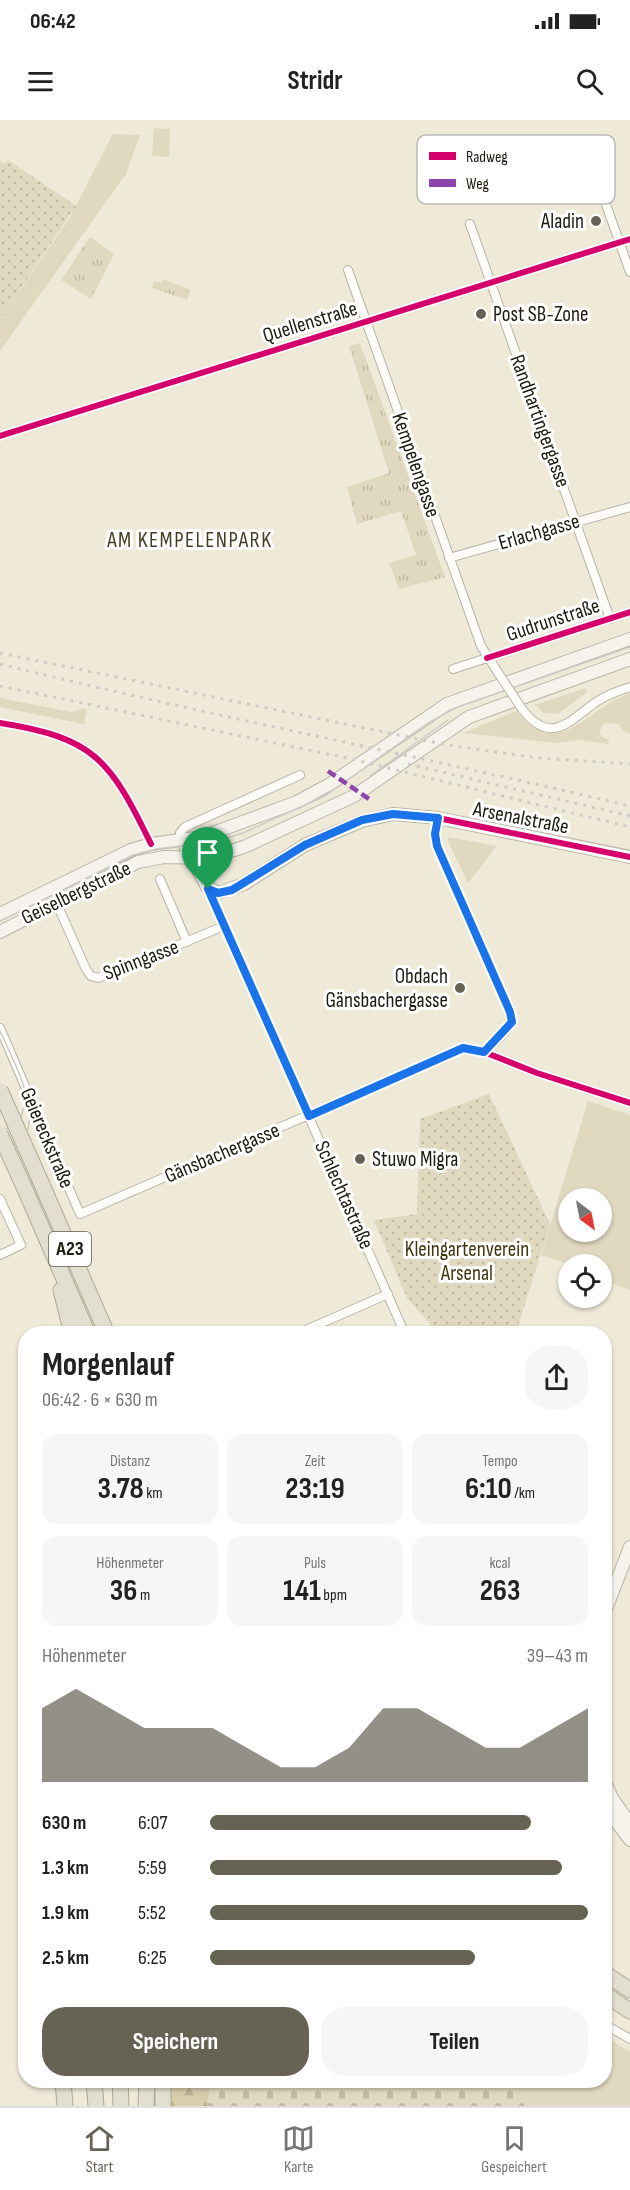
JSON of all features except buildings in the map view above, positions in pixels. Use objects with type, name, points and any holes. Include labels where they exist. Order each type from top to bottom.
[{"type":"highway","name":"A23","points":[[0,1090],[103,1326]]},
{"type":"highway","name":"A23","points":[[0,1134],[85,1326]]},
{"type":"highway","points":[[49,1244],[70,1326]]},
{"type":"highway","points":[[612,1978],[630,1990]]},
{"type":"highway","points":[[612,1999],[630,2011]]},
{"type":"highway","points":[[95,2088],[96,2106]]},
{"type":"highway","points":[[120,2088],[121,2106]]},
{"type":"highway","points":[[146,2106],[147,2088]]},
{"type":"highway","points":[[163,2088],[163,2106]]},
{"type":"main road","name":"Gudrunstraße","points":[[151,844],[211,834],[318,792],[417,723],[457,700],[630,639]]},
{"type":"main road","points":[[194,859],[235,851],[341,803],[469,717],[630,659]]},
{"type":"main road","name":"Arsenalstraße","points":[[208,889],[218,893],[232,890],[286,855],[362,820],[393,814],[438,818],[630,857]]},
{"type":"main road","points":[[182,840],[208,889]]},
{"type":"main road","name":"Geiselbergstraße","points":[[0,914],[118,856],[151,844]]},
{"type":"main road","name":"Geiselbergstraße","points":[[0,932],[135,864],[152,858],[194,859]]},
{"type":"main road","points":[[612,1597],[627,1565],[630,1546]]},
{"type":"main road","points":[[612,1798],[630,1824]]},
{"type":"main road","points":[[612,1816],[630,1840]]},
{"type":"street","points":[[606,204],[630,272]]},
{"type":"street","name":"Randhartingergasse","points":[[470,224],[610,619]]},
{"type":"street","name":"Quellenstraße","points":[[0,436],[630,238]]},
{"type":"street","name":"Kempelengasse","points":[[348,270],[449,558],[487,658],[534,723],[547,727],[569,724],[604,697],[630,687]]},
{"type":"street","name":"Erlachgasse","points":[[449,558],[630,507]]},
{"type":"street","name":"Gudrunstraße","points":[[453,669],[630,612]]},
{"type":"street","points":[[0,723],[64,737],[102,763],[117,778],[151,844]]},
{"type":"street","points":[[182,840],[180,833],[185,827],[300,775]]},
{"type":"street","points":[[438,818],[436,843],[512,1022],[484,1052],[537,1073],[630,1103]]},
{"type":"street","points":[[160,879],[187,942]]},
{"type":"street","name":"Schlechtastraße","points":[[208,889],[402,1326]]},
{"type":"street","name":"Spinngasse","points":[[56,902],[86,969],[94,978],[110,976],[224,926]]},
{"type":"street","name":"Geiereckstraße","points":[[0,1028],[80,1214]]},
{"type":"street","name":"Gänsbachergasse","points":[[80,1214],[463,1048],[484,1052]]},
{"type":"street","points":[[0,1199],[21,1245],[0,1254]]},
{"type":"street","points":[[315,1326],[388,1294]]},
{"type":"street","points":[[612,2029],[630,2039]]},
{"type":"green space","points":[[154,128],[170,129],[169,157],[152,156]]},
{"type":"green space","points":[[113,134],[140,135],[126,174],[0,351],[0,319],[69,219]]},
{"type":"green space","points":[[8,160],[76,206],[0,319],[0,161],[5,164]]},
{"type":"green space","points":[[90,237],[114,254],[91,299],[61,280]]},
{"type":"green space","points":[[163,279],[191,290],[187,300],[152,288],[154,281],[162,283]]},
{"type":"green space","points":[[360,343],[445,577],[399,589],[389,563],[416,555],[401,511],[357,524],[347,487],[389,473],[349,346]]},
{"type":"green space","points":[[586,688],[587,692],[558,714],[544,713],[535,705]]},
{"type":"green space","points":[[630,693],[630,734],[623,731],[619,724],[604,723],[599,731],[602,737],[609,740],[608,744],[580,740],[556,743],[463,733],[516,711],[531,726],[546,733],[559,733],[573,728],[614,700]]},
{"type":"green space","points":[[0,698],[71,712],[84,708],[87,710],[84,724],[0,707]]},
{"type":"green space","points":[[448,837],[497,846],[468,883],[448,841]]},
{"type":"green space","name":"Kleingartenverein Arsenal","points":[[489,1094],[550,1224],[518,1326],[430,1326],[407,1298],[374,1220],[417,1214],[420,1119]]},
{"type":"green space","points":[[588,1101],[630,1115],[630,1290],[612,1284],[612,1254],[558,1254],[558,1260],[541,1255],[558,1199],[558,1242],[612,1242],[612,1188],[561,1188]]},
{"type":"green space","points":[[612,2040],[630,2052],[630,2106],[524,2106],[526,2088],[612,2088]]},
{"type":"green space","points":[[171,2088],[209,2088],[208,2106],[170,2106]]},
{"type":"green space","points":[[209,2088],[526,2088],[524,2106],[208,2106]]},
{"type":"tram line","points":[[0,921],[133,855],[156,849],[214,842],[243,833],[325,796],[425,725],[455,708],[630,647]]},
{"type":"tram line","points":[[370,776],[448,720]]},
{"type":"tram line","points":[[0,1031],[21,1079],[30,1115],[27,1131],[18,1142],[0,1147]]},
{"type":"tram line","points":[[0,1133],[20,1120],[25,1103]]},
{"type":"railway","points":[[0,653],[447,745],[539,758],[630,764]]},
{"type":"railway","points":[[0,664],[630,806]]},
{"type":"railway","points":[[0,686],[347,758],[630,827]]},
{"type":"railway","points":[[408,764],[630,816]]},
{"type":"marked path","points":[[328,771],[369,799]]},
{"type":"cycle path","points":[[0,436],[630,239]]},
{"type":"cycle path","points":[[487,658],[630,612]]},
{"type":"cycle path","points":[[0,723],[58,736],[79,746],[96,758],[123,792],[151,844]]},
{"type":"cycle path","points":[[208,889],[218,893],[232,890],[305,845],[362,821],[393,814],[438,818],[630,857]]},
{"type":"cycle path","points":[[309,1116],[463,1048],[484,1052],[537,1073],[630,1103]]},
{"type":"place","name":"Aladin","points":[[596,221]]},
{"type":"place","name":"Post SB-Zone","points":[[481,314]]},
{"type":"place","name":"Obdach Gänsbachergasse","points":[[460,988]]},
{"type":"place","name":"Stuwo Migra","points":[[360,1159]]},
{"type":"district","name":"AM KEMPELENPARK","points":[[190,540]]},
{"type":"route","points":[[393,814],[438,818],[435,834],[437,846],[510,1012],[512,1022],[508,1029],[484,1052],[463,1048],[309,1116],[208,889],[218,893],[232,890],[286,855],[362,820],[393,814]]}]
